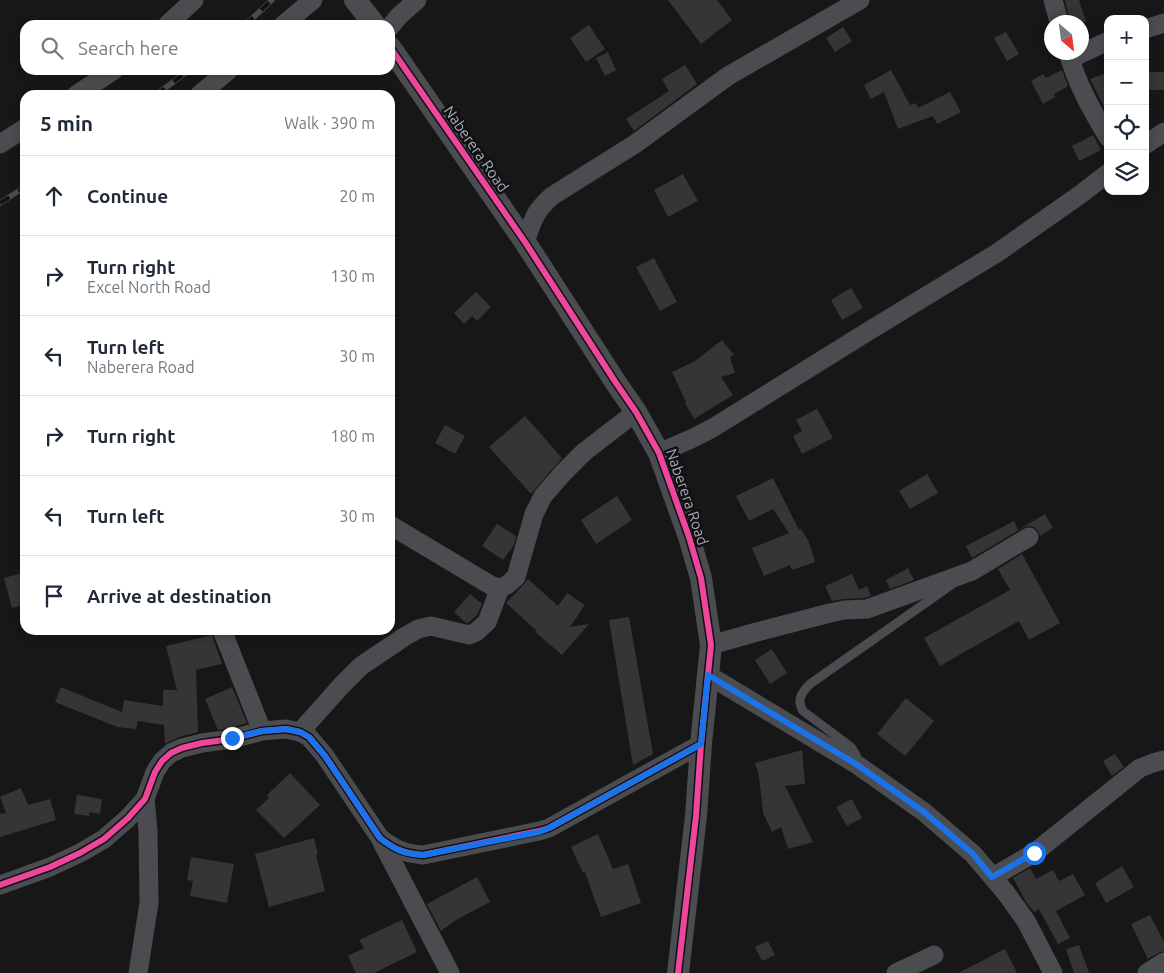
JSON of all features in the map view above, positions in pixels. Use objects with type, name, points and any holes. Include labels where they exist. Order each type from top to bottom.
[{"type":"street","points":[[172,20],[194,0]]},
{"type":"street","points":[[289,20],[313,0]]},
{"type":"street","points":[[356,0],[371,20]]},
{"type":"street","points":[[395,21],[417,0]]},
{"type":"street","points":[[525,242],[534,215],[540,206],[552,196],[635,144],[728,76],[860,0]]},
{"type":"street","points":[[1053,0],[1057,15]]},
{"type":"street","points":[[1149,28],[1164,23]]},
{"type":"street","points":[[1089,48],[1104,43]]},
{"type":"street","name":"Naberera Road","points":[[395,54],[525,242],[636,412],[659,453],[689,537],[701,578],[711,646],[696,816],[678,973]]},
{"type":"street","points":[[1070,60],[1080,89],[1104,130]]},
{"type":"street","points":[[84,90],[106,75]]},
{"type":"street","points":[[205,90],[223,75]]},
{"type":"street","points":[[0,144],[20,131]]},
{"type":"street","points":[[1149,142],[1164,132]]},
{"type":"street","points":[[659,453],[691,440],[711,429],[997,253],[1104,176]]},
{"type":"street","points":[[395,528],[492,586],[500,588],[507,585],[516,577],[534,514],[543,496],[584,452],[636,412]]},
{"type":"street","points":[[711,646],[830,613],[867,609],[972,571],[1029,537]]},
{"type":"street","points":[[300,732],[361,666],[418,629],[431,626],[469,635],[476,632],[487,622],[500,588]]},
{"type":"street","points":[[224,635],[262,731]]},
{"type":"street","points":[[708,675],[856,764],[924,812],[973,854],[1026,921],[1053,973]]},
{"type":"street","points":[[0,885],[50,867],[80,853],[112,832],[145,799],[155,772],[162,761],[171,753],[202,743],[262,731],[286,729],[300,732],[309,737],[325,756],[380,838],[450,973]]},
{"type":"street","points":[[380,838],[399,851],[423,855],[539,832],[568,818],[701,744]]},
{"type":"street","points":[[992,877],[1034,853],[1140,768],[1153,762],[1164,760]]},
{"type":"street","points":[[138,973],[149,903],[148,831],[145,799]]},
{"type":"street","points":[[896,973],[934,955]]},
{"type":"street","points":[[1147,973],[1164,962]]},
{"type":"lane","points":[[856,764],[856,755],[851,747],[803,711],[800,706],[802,692],[810,684],[972,571]]},
{"type":"building","points":[[668,0],[717,0],[732,20],[701,44]]},
{"type":"building","points":[[1065,0],[1079,0],[1084,15],[1068,15]]},
{"type":"building","points":[[589,25],[605,49],[586,62],[570,38]]},
{"type":"building","points":[[843,27],[852,41],[835,52],[826,38]]},
{"type":"building","points":[[1006,32],[1019,54],[1007,61],[994,38]]},
{"type":"building","points":[[608,52],[616,70],[605,76],[596,58]]},
{"type":"building","points":[[685,65],[697,84],[634,131],[626,119],[669,91],[662,79]]},
{"type":"building","points":[[891,70],[910,105],[916,103],[918,108],[950,92],[961,112],[937,124],[933,116],[898,129],[884,92],[871,99],[864,85]]},
{"type":"building","points":[[1062,70],[1068,86],[1054,94],[1055,97],[1043,104],[1031,81],[1043,74],[1046,78]]},
{"type":"building","points":[[1149,72],[1164,72],[1164,90],[1149,90]]},
{"type":"building","points":[[1104,74],[1104,107],[1090,79]]},
{"type":"building","points":[[1093,135],[1101,150],[1079,161],[1072,146]]},
{"type":"building","points":[[683,174],[698,201],[668,217],[654,190]]},
{"type":"building","points":[[654,258],[677,302],[660,311],[636,267]]},
{"type":"building","points":[[851,288],[863,308],[842,320],[831,300]]},
{"type":"building","points":[[476,292],[491,307],[477,321],[472,316],[464,324],[454,313]]},
{"type":"building","points":[[722,340],[734,355],[730,357],[735,373],[721,377],[733,395],[694,419],[672,372],[695,361]]},
{"type":"building","points":[[817,409],[833,438],[802,454],[793,436],[802,431],[796,420]]},
{"type":"building","points":[[525,416],[562,458],[531,494],[489,447]]},
{"type":"building","points":[[445,425],[465,436],[455,454],[435,443]]},
{"type":"building","points":[[927,474],[938,493],[910,509],[899,491]]},
{"type":"building","points":[[773,478],[799,530],[801,529],[808,540],[815,562],[792,570],[790,565],[764,576],[752,548],[789,533],[773,509],[749,521],[736,496]]},
{"type":"building","points":[[617,496],[632,520],[596,544],[581,520]]},
{"type":"building","points":[[1045,514],[1053,528],[1040,536],[1034,527],[1024,527],[972,558],[966,546],[1014,521],[1018,530]]},
{"type":"building","points":[[497,524],[516,536],[514,545],[503,560],[482,546]]},
{"type":"building","points":[[1022,554],[1060,623],[1029,640],[1019,621],[940,666],[924,638],[1010,590],[998,569]]},
{"type":"building","points":[[908,568],[914,580],[890,589],[886,580]]},
{"type":"building","points":[[20,574],[20,606],[12,608],[4,578]]},
{"type":"building","points":[[852,574],[859,590],[867,586],[871,596],[832,601],[825,586]]},
{"type":"building","points":[[528,579],[558,606],[567,593],[585,605],[570,627],[589,624],[562,655],[535,632],[537,631],[506,603]]},
{"type":"building","points":[[470,594],[482,604],[477,615],[466,623],[454,612]]},
{"type":"building","points":[[629,617],[653,754],[633,765],[609,620]]},
{"type":"building","points":[[212,635],[222,664],[196,670],[198,732],[179,737],[165,744],[164,725],[138,721],[136,729],[117,727],[55,702],[61,687],[122,712],[124,700],[163,706],[163,690],[177,690],[166,646]]},
{"type":"building","points":[[772,649],[787,673],[770,684],[755,660]]},
{"type":"building","points":[[232,687],[247,723],[218,730],[205,699]]},
{"type":"building","points":[[906,698],[934,721],[905,756],[877,734]]},
{"type":"building","points":[[802,750],[805,784],[785,786],[813,842],[788,849],[781,827],[772,832],[763,813],[759,776],[755,763]]},
{"type":"building","points":[[1115,754],[1124,767],[1112,776],[1103,761]]},
{"type":"building","points":[[290,773],[320,805],[284,838],[256,810],[269,798],[267,795]]},
{"type":"building","points":[[21,788],[28,805],[50,799],[56,820],[0,837],[0,814],[6,813],[0,797]]},
{"type":"building","points":[[77,795],[102,799],[100,814],[90,812],[89,816],[74,814]]},
{"type":"building","points":[[852,799],[862,818],[847,826],[836,807]]},
{"type":"building","points":[[598,834],[613,869],[628,864],[641,903],[601,917],[585,872],[583,873],[571,847]]},
{"type":"building","points":[[314,838],[325,891],[269,907],[255,854]]},
{"type":"building","points":[[191,857],[234,864],[227,903],[190,896],[193,881],[187,880]]},
{"type":"building","points":[[1122,866],[1134,887],[1106,903],[1095,883]]},
{"type":"building","points":[[1030,868],[1036,879],[1053,870],[1059,881],[1073,874],[1085,895],[1056,911],[1070,938],[1058,944],[1039,909],[1034,912],[1026,902],[1013,878]]},
{"type":"building","points":[[477,877],[490,902],[456,920],[441,931],[427,904]]},
{"type":"building","points":[[1150,915],[1164,942],[1164,951],[1148,959],[1131,924]]},
{"type":"building","points":[[402,920],[417,952],[374,973],[356,973],[348,956],[364,948],[359,940]]},
{"type":"building","points":[[768,941],[775,955],[762,961],[755,947]]},
{"type":"building","points":[[1079,945],[1089,973],[1074,973],[1066,949]]},
{"type":"building","points":[[1005,949],[1017,973],[958,973]]},
{"type":"railway","points":[[250,20],[272,0]]},
{"type":"railway","points":[[163,90],[182,75]]},
{"type":"railway","points":[[0,203],[20,190]]},
{"type":"cycle path","points":[[395,54],[525,242],[636,412],[659,453],[689,537],[701,578],[711,645],[696,816],[678,973]]},
{"type":"cycle path","points":[[0,885],[50,867],[104,839],[128,818],[145,799],[155,772],[162,761],[171,753],[182,748],[202,743],[232,739],[262,731],[286,729],[300,732],[309,737],[325,756],[380,838],[400,850],[423,855],[549,828],[701,744]]},
{"type":"route","points":[[232,738],[262,731],[286,729],[300,732],[309,737],[325,756],[380,838],[399,851],[423,855],[539,832],[568,818],[701,744],[708,675],[856,764],[924,812],[973,854],[992,877],[1034,853]]}]
